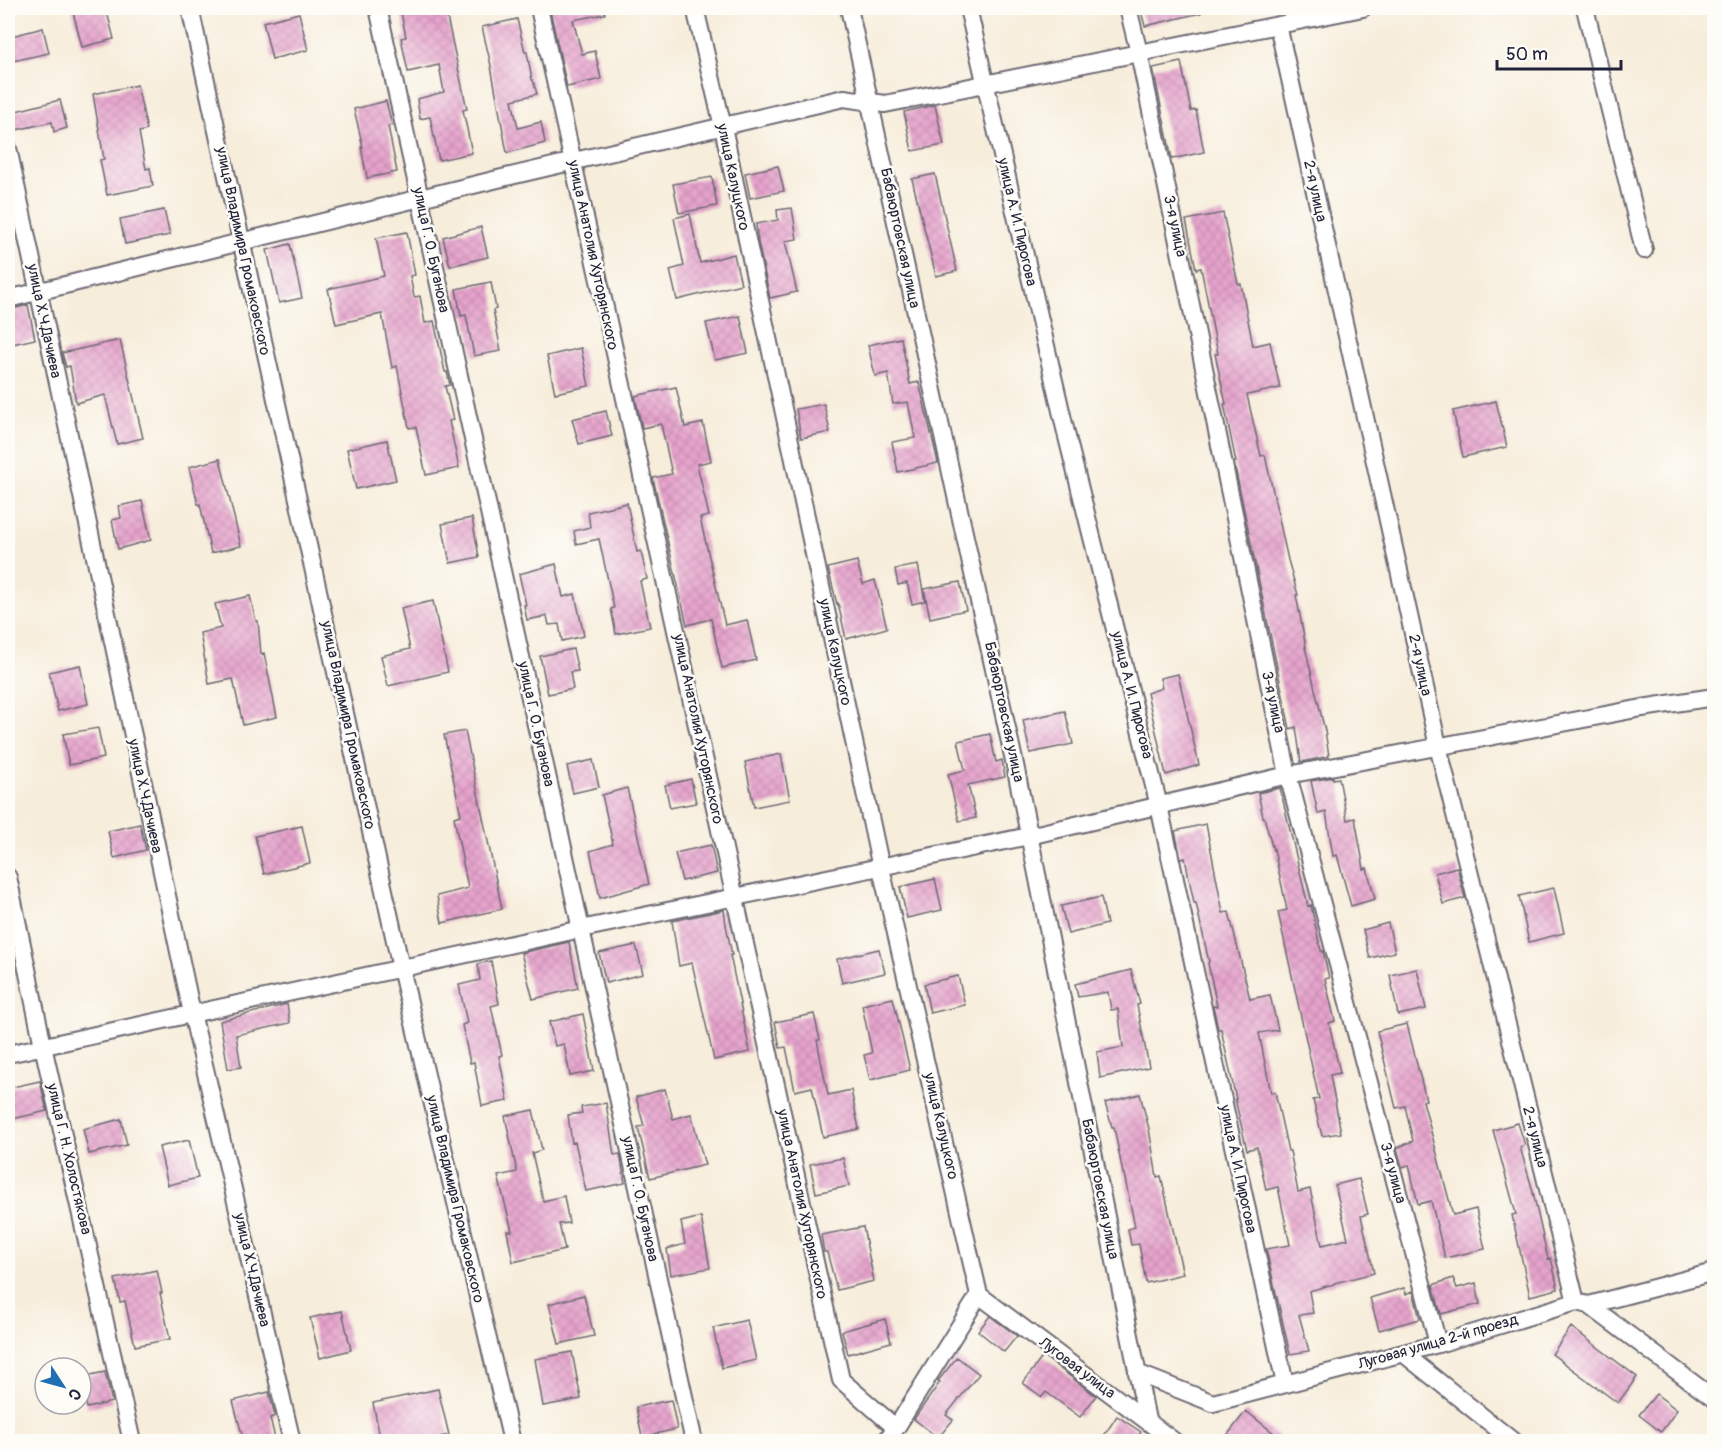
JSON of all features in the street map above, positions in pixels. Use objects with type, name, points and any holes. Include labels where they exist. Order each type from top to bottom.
[{"type":"street","name":"улица Владимира Громаковского","points":[[190,8],[401,968],[512,1442]]},
{"type":"street","name":"улица Г. О. Буганова","points":[[378,8],[693,1442]]},
{"type":"street","name":"улица Анатолия Хуторянского","points":[[539,8],[841,1380],[896,1428]]},
{"type":"street","name":"улица Калуцкого","points":[[695,8],[723,127],[881,868],[979,1295]]},
{"type":"street","name":"Бабаюртовская улица","points":[[849,8],[1016,765],[1147,1420]]},
{"type":"street","name":"улица А. И. Пирогова","points":[[968,8],[1067,437],[1159,806],[1285,1384]]},
{"type":"street","name":"3-я улица","points":[[1128,8],[1288,776],[1438,1344]]},
{"type":"street","points":[[8,299],[420,198],[844,98],[885,104],[1363,8]]},
{"type":"street","points":[[1585,8],[1644,250]]},
{"type":"street","name":"2-я улица","points":[[1278,25],[1438,746],[1582,1304]]},
{"type":"street","name":"улица Х.Ч.Дачиева","points":[[8,148],[192,1013],[292,1442]]},
{"type":"street","points":[[8,1054],[581,929],[1029,836],[1288,776],[1642,708],[1714,697]]},
{"type":"street","name":"улица Г. Н. Холостякова","points":[[8,877],[43,1046],[132,1442]]},
{"type":"street","name":"Луговая улица 2-й проезд","points":[[1137,1373],[1213,1403],[1582,1304],[1714,1272]]},
{"type":"street","points":[[885,1442],[979,1295]]},
{"type":"street","name":"Луговая улица","points":[[979,1295],[1175,1442]]},
{"type":"street","points":[[1582,1304],[1714,1399]]},
{"type":"street","points":[[1403,1353],[1514,1442]]},
{"type":"building","points":[[72,8],[106,8],[114,39],[82,47]]},
{"type":"building","points":[[400,8],[445,8],[467,109],[463,110],[472,153],[439,160],[430,117],[420,119],[417,99],[444,92],[439,65],[408,72],[401,38],[406,37]]},
{"type":"building","points":[[604,8],[605,14],[573,20],[582,54],[595,51],[601,79],[567,87],[550,10]]},
{"type":"building","points":[[1140,8],[1200,8],[1201,13],[1145,26]]},
{"type":"building","points":[[299,13],[308,50],[272,59],[263,22]]},
{"type":"building","points":[[517,19],[537,94],[512,100],[518,128],[541,122],[545,143],[507,153],[482,27]]},
{"type":"building","points":[[43,28],[49,53],[8,62],[8,37]]},
{"type":"building","points":[[1181,62],[1191,111],[1196,110],[1204,152],[1172,159],[1153,68]]},
{"type":"building","points":[[137,85],[147,130],[139,132],[146,169],[150,168],[153,186],[107,195],[100,160],[104,159],[93,94]]},
{"type":"building","points":[[60,100],[67,128],[54,132],[52,122],[16,130],[12,112]]},
{"type":"building","points":[[386,101],[392,125],[388,126],[397,172],[367,178],[361,147],[363,147],[354,109]]},
{"type":"building","points":[[935,105],[944,145],[912,151],[904,112]]},
{"type":"building","points":[[778,166],[784,191],[750,198],[745,173]]},
{"type":"building","points":[[935,174],[957,271],[936,276],[912,179]]},
{"type":"building","points":[[712,177],[717,206],[679,213],[673,184]]},
{"type":"building","points":[[792,208],[797,239],[785,241],[797,292],[770,298],[756,224],[778,220],[777,210]]},
{"type":"building","points":[[164,210],[170,235],[125,244],[120,219]]},
{"type":"building","points":[[1223,213],[1238,284],[1241,284],[1253,346],[1270,342],[1280,388],[1247,395],[1261,456],[1265,455],[1298,595],[1296,595],[1305,647],[1329,756],[1301,762],[1296,727],[1290,729],[1234,462],[1236,462],[1224,404],[1226,404],[1215,354],[1218,354],[1201,268],[1196,269],[1186,220]]},
{"type":"building","points":[[690,214],[700,263],[734,254],[741,284],[677,300],[670,270],[684,266],[674,218]]},
{"type":"building","points":[[481,227],[488,257],[450,266],[443,237]]},
{"type":"building","points":[[407,232],[415,275],[410,276],[414,297],[420,296],[425,323],[434,321],[450,385],[445,386],[453,420],[449,421],[459,468],[426,475],[416,427],[409,428],[397,366],[392,368],[382,314],[336,324],[328,289],[384,276],[376,238]]},
{"type":"building","points":[[290,244],[302,298],[279,303],[267,250]]},
{"type":"building","points":[[491,282],[496,309],[493,310],[501,351],[474,356],[466,315],[461,316],[456,289]]},
{"type":"building","points":[[28,305],[35,339],[8,345],[8,310]]},
{"type":"building","points":[[740,316],[748,353],[715,360],[706,323]]},
{"type":"building","points":[[901,338],[910,384],[919,382],[938,463],[898,472],[892,442],[915,438],[908,402],[893,404],[888,373],[875,376],[868,345]]},
{"type":"building","points":[[120,340],[143,438],[117,444],[105,395],[76,403],[70,366],[66,367],[62,353]]},
{"type":"building","points":[[581,348],[589,386],[555,393],[547,356]]},
{"type":"building","points":[[676,387],[685,427],[703,423],[711,461],[697,464],[709,516],[700,518],[725,625],[747,620],[756,660],[722,668],[711,619],[687,625],[653,478],[672,474],[661,424],[642,428],[635,396]]},
{"type":"building","points":[[1496,401],[1507,447],[1463,457],[1453,411]]},
{"type":"building","points":[[824,404],[830,432],[801,438],[796,409]]},
{"type":"building","points":[[606,411],[612,436],[579,444],[572,419]]},
{"type":"building","points":[[387,440],[396,480],[356,489],[347,449]]},
{"type":"building","points":[[220,459],[241,546],[211,553],[189,467]]},
{"type":"building","points":[[142,501],[151,540],[118,549],[112,520],[121,518],[119,506]]},
{"type":"building","points":[[627,503],[637,552],[641,551],[647,579],[640,581],[650,627],[616,634],[611,609],[614,608],[599,539],[576,544],[574,531],[590,527],[588,512]]},
{"type":"building","points":[[472,518],[479,557],[450,563],[442,524]]},
{"type":"building","points":[[857,561],[863,584],[875,580],[887,628],[846,639],[828,568]]},
{"type":"building","points":[[556,564],[563,597],[575,594],[584,636],[562,641],[559,624],[549,625],[547,616],[527,620],[519,574]]},
{"type":"building","points":[[918,565],[925,601],[912,604],[907,583],[898,585],[895,569]]},
{"type":"building","points":[[960,582],[966,610],[930,618],[924,589]]},
{"type":"building","points":[[250,596],[256,621],[258,621],[261,654],[264,653],[277,717],[243,725],[233,679],[209,684],[200,633],[221,628],[215,604]]},
{"type":"building","points":[[433,601],[448,672],[388,686],[381,656],[410,649],[401,608]]},
{"type":"building","points":[[573,649],[578,671],[570,672],[573,689],[548,694],[540,656]]},
{"type":"building","points":[[80,665],[88,704],[58,711],[49,672]]},
{"type":"building","points":[[1178,674],[1199,765],[1166,775],[1147,693],[1162,688],[1160,678]]},
{"type":"building","points":[[1065,711],[1073,744],[1030,753],[1023,720]]},
{"type":"building","points":[[98,728],[104,758],[69,765],[63,734]]},
{"type":"building","points":[[465,731],[502,909],[442,923],[437,896],[468,888],[454,817],[461,815],[444,735]]},
{"type":"building","points":[[990,734],[996,762],[1002,760],[1005,777],[968,785],[976,818],[959,821],[948,774],[965,770],[958,741]]},
{"type":"building","points":[[781,754],[790,800],[754,807],[745,762]]},
{"type":"building","points":[[593,760],[599,787],[573,793],[567,766]]},
{"type":"building","points":[[1333,777],[1333,779],[1339,778],[1347,820],[1355,818],[1364,869],[1367,868],[1375,899],[1351,906],[1337,855],[1333,856],[1326,812],[1318,814],[1311,781]]},
{"type":"building","points":[[691,779],[696,803],[670,808],[665,785]]},
{"type":"building","points":[[627,788],[649,884],[600,898],[590,851],[613,844],[602,795]]},
{"type":"building","points":[[1280,788],[1308,906],[1311,905],[1321,951],[1323,951],[1329,978],[1325,979],[1335,1021],[1329,1023],[1340,1073],[1330,1075],[1341,1133],[1322,1136],[1313,1100],[1319,1099],[1278,912],[1287,910],[1274,849],[1258,793]]},
{"type":"building","points":[[140,824],[146,850],[114,858],[108,831]]},
{"type":"building","points":[[1206,824],[1223,913],[1229,912],[1250,999],[1270,995],[1278,1030],[1259,1033],[1271,1093],[1275,1092],[1298,1192],[1310,1189],[1322,1245],[1348,1239],[1335,1185],[1359,1179],[1368,1214],[1361,1216],[1374,1273],[1309,1291],[1313,1313],[1299,1315],[1309,1351],[1290,1354],[1266,1249],[1290,1245],[1278,1187],[1266,1190],[1257,1147],[1247,1150],[1221,1029],[1218,1029],[1213,1006],[1217,1006],[1196,903],[1194,903],[1185,858],[1181,859],[1175,831]]},
{"type":"building","points":[[302,826],[310,863],[264,874],[255,836]]},
{"type":"building","points":[[711,845],[717,873],[682,881],[675,853]]},
{"type":"building","points":[[1457,867],[1465,898],[1443,904],[1435,873]]},
{"type":"building","points":[[935,879],[942,910],[907,918],[900,887]]},
{"type":"building","points":[[1554,888],[1564,933],[1529,942],[1519,896]]},
{"type":"building","points":[[1101,897],[1107,924],[1068,934],[1061,906]]},
{"type":"building","points":[[724,910],[732,955],[730,955],[750,1052],[714,1060],[692,963],[679,966],[672,921]]},
{"type":"building","points":[[1388,923],[1395,952],[1370,958],[1363,930]]},
{"type":"building","points":[[569,942],[578,988],[533,999],[521,953]]},
{"type":"building","points":[[636,945],[643,974],[606,983],[599,953]]},
{"type":"building","points":[[879,949],[885,973],[842,983],[837,959]]},
{"type":"building","points":[[491,961],[499,1004],[491,1006],[502,1055],[499,1056],[508,1101],[482,1106],[474,1062],[470,1063],[462,1025],[467,1023],[459,985],[480,980],[478,964]]},
{"type":"building","points":[[1417,969],[1426,1009],[1398,1015],[1390,975]]},
{"type":"building","points":[[1131,970],[1140,1004],[1137,1005],[1149,1067],[1100,1078],[1097,1052],[1123,1047],[1118,1009],[1111,1010],[1108,992],[1078,997],[1075,984]]},
{"type":"building","points":[[958,976],[965,1005],[930,1013],[924,984]]},
{"type":"building","points":[[893,998],[910,1070],[870,1080],[864,1055],[872,1053],[862,1005]]},
{"type":"building","points":[[287,1004],[290,1023],[236,1035],[241,1067],[228,1069],[220,1021]]},
{"type":"building","points":[[583,1014],[594,1071],[570,1076],[564,1044],[555,1046],[549,1022]]},
{"type":"building","points":[[814,1014],[828,1095],[851,1090],[859,1129],[823,1137],[812,1087],[795,1091],[786,1047],[780,1048],[775,1022]]},
{"type":"building","points":[[1407,1024],[1426,1100],[1423,1101],[1453,1215],[1476,1209],[1485,1249],[1445,1258],[1431,1201],[1418,1204],[1409,1165],[1402,1167],[1397,1148],[1413,1141],[1405,1106],[1396,1108],[1377,1031]]},
{"type":"building","points":[[40,1081],[47,1111],[8,1120],[8,1088]]},
{"type":"building","points":[[665,1089],[673,1119],[691,1114],[705,1165],[650,1178],[638,1127],[644,1126],[636,1097]]},
{"type":"building","points":[[1140,1094],[1157,1177],[1161,1176],[1183,1274],[1146,1283],[1139,1244],[1131,1245],[1128,1229],[1135,1227],[1114,1127],[1112,1127],[1105,1103]]},
{"type":"building","points":[[606,1103],[614,1155],[620,1154],[625,1183],[586,1191],[575,1142],[572,1143],[568,1115],[582,1113],[581,1107]]},
{"type":"building","points":[[533,1110],[542,1150],[532,1153],[543,1201],[564,1196],[569,1223],[559,1224],[565,1250],[513,1262],[507,1231],[512,1231],[498,1176],[517,1172],[505,1116]]},
{"type":"building","points":[[121,1119],[127,1145],[89,1154],[83,1129]]},
{"type":"building","points":[[1518,1123],[1525,1145],[1520,1147],[1548,1259],[1551,1258],[1558,1289],[1530,1296],[1512,1215],[1516,1214],[1493,1130]]},
{"type":"building","points":[[189,1140],[198,1178],[168,1185],[159,1147]]},
{"type":"building","points":[[843,1158],[849,1186],[816,1193],[810,1164]]},
{"type":"building","points":[[701,1217],[710,1268],[671,1275],[667,1249],[685,1244],[681,1222]]},
{"type":"building","points":[[863,1227],[874,1281],[837,1290],[827,1252],[824,1252],[821,1235]]},
{"type":"building","points":[[157,1270],[170,1339],[135,1346],[125,1301],[120,1302],[115,1279]]},
{"type":"building","points":[[1453,1278],[1457,1288],[1476,1283],[1480,1304],[1441,1314],[1433,1285]]},
{"type":"building","points":[[1404,1288],[1406,1294],[1413,1291],[1420,1319],[1379,1330],[1370,1298]]},
{"type":"building","points":[[584,1295],[594,1336],[559,1344],[549,1304]]},
{"type":"building","points":[[342,1311],[351,1350],[320,1358],[310,1318]]},
{"type":"building","points":[[990,1316],[1017,1336],[1004,1352],[978,1331]]},
{"type":"building","points":[[885,1319],[891,1342],[848,1354],[842,1331]]},
{"type":"building","points":[[747,1320],[756,1360],[722,1368],[713,1328]]},
{"type":"building","points":[[1571,1327],[1637,1377],[1618,1403],[1552,1354]]},
{"type":"building","points":[[572,1352],[581,1399],[543,1406],[535,1359]]},
{"type":"building","points":[[1043,1356],[1096,1396],[1080,1417],[1046,1392],[1042,1397],[1023,1383]]},
{"type":"building","points":[[957,1357],[979,1374],[946,1415],[953,1420],[938,1438],[914,1419],[940,1382],[938,1381]]},
{"type":"building","points":[[105,1372],[112,1402],[93,1407],[93,1374]]},
{"type":"building","points":[[438,1389],[449,1435],[418,1442],[381,1442],[373,1403]]},
{"type":"building","points":[[269,1392],[275,1416],[270,1418],[276,1442],[244,1442],[233,1401]]},
{"type":"building","points":[[1656,1394],[1677,1410],[1661,1432],[1639,1415]]},
{"type":"building","points":[[671,1400],[677,1429],[642,1437],[636,1407]]},
{"type":"building","points":[[1246,1411],[1285,1442],[1222,1442]]},
{"type":"building","points":[[1117,1416],[1141,1432],[1134,1442],[1110,1442],[1103,1437]]}]
